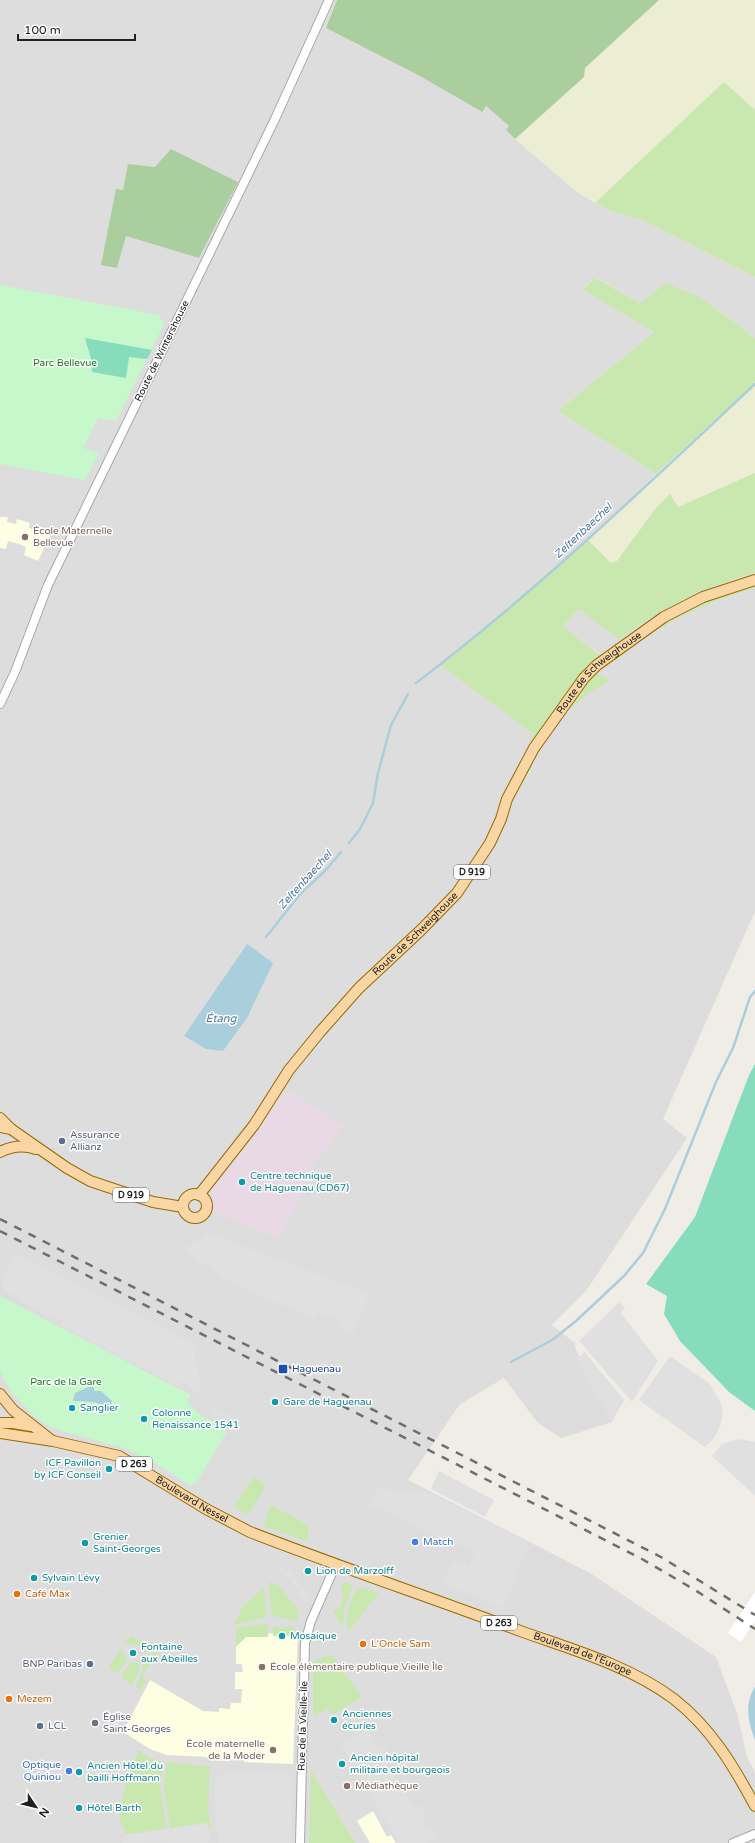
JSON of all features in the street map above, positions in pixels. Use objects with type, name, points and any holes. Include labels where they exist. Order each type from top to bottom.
[{"type":"main road","name":"Route de Schweighouse","points":[[198,1195],[254,1125],[289,1070],[320,1032],[357,990],[421,930],[457,893],[490,843],[508,799],[534,748],[584,678],[597,665],[664,617],[703,597],[755,580]]},
{"type":"main road","name":"D 919","points":[[0,1118],[11,1130],[76,1174],[90,1181],[153,1202],[183,1207]]},
{"type":"main road","name":"D 919","points":[[0,1127],[11,1130]]},
{"type":"main road","name":"D 919","points":[[0,1152],[12,1147],[23,1146],[49,1155]]},
{"type":"main road","points":[[194,1194],[204,1199],[206,1210],[202,1216],[196,1218],[189,1217],[184,1211],[183,1207],[187,1197],[194,1194]]},
{"type":"main road","points":[[0,1394],[13,1410],[31,1426],[52,1441]]},
{"type":"main road","points":[[0,1423],[13,1423],[31,1426]]},
{"type":"main road","name":"Boulevard Nessel","points":[[0,1434],[52,1441],[119,1456],[240,1528],[336,1564]]},
{"type":"main road","name":"Boulevard de l'Europe","points":[[336,1564],[544,1639],[631,1674],[659,1688],[675,1700],[707,1730],[725,1753],[755,1806]]},
{"type":"street","name":"Route de Wintershouse","points":[[0,704],[15,672],[48,585],[275,119],[329,0]]},
{"type":"street","name":"Rue de la Vieille-Île","points":[[300,1843],[305,1646],[309,1626],[315,1610],[336,1564]]},
{"type":"street","points":[[733,1843],[755,1834]]},
{"type":"shaded area","points":[[0,0],[337,0],[326,28],[418,75],[481,112],[486,106],[509,126],[506,130],[515,139],[577,192],[595,203],[613,212],[644,221],[755,277],[755,338],[702,298],[640,303],[597,278],[582,288],[654,332],[558,411],[656,474],[623,508],[440,665],[556,700],[599,654],[563,626],[597,590],[638,625],[676,602],[700,591],[755,573],[755,911],[663,1119],[687,1138],[586,1291],[552,1325],[575,1343],[576,1350],[612,1422],[561,1438],[537,1422],[504,1378],[460,1404],[408,1480],[590,1573],[716,1657],[738,1716],[747,1757],[755,1773],[755,1843],[0,1843]],"holes":[[[128,165],[156,167],[126,236],[117,267],[116,189],[123,190]]]},
{"type":"shaded area","points":[[659,0],[755,0],[755,110],[724,82],[595,203],[577,192],[515,139],[583,77],[585,68]]},
{"type":"shaded area","points":[[755,383],[755,473],[678,507],[670,495],[656,508],[618,561],[611,563],[587,539],[623,508]]},
{"type":"shaded area","name":"École Maternelle Bellevue","points":[[0,517],[8,517],[7,522],[16,524],[17,519],[30,523],[29,528],[37,531],[39,526],[52,532],[38,561],[24,555],[26,547],[19,544],[8,541],[6,549],[0,548]]},
{"type":"shaded area","name":"Centre technique de Haguenau (CD67)","points":[[290,1091],[344,1126],[315,1162],[279,1239],[213,1212],[211,1191],[249,1142],[283,1093]]},
{"type":"shaded area","points":[[208,1233],[369,1293],[353,1334],[340,1328],[343,1322],[319,1313],[316,1319],[272,1301],[228,1280],[196,1259],[186,1248]]},
{"type":"shaded area","points":[[16,1253],[197,1346],[194,1353],[202,1388],[194,1394],[189,1386],[181,1381],[178,1386],[60,1325],[62,1321],[59,1318],[56,1317],[55,1320],[16,1300],[17,1297],[4,1290],[1,1282]]},
{"type":"shaded area","points":[[619,1302],[625,1309],[620,1312],[658,1361],[632,1402],[579,1341]]},
{"type":"shaded area","points":[[585,1352],[624,1400],[612,1422],[576,1359]]},
{"type":"shaded area","points":[[670,1356],[710,1384],[721,1404],[723,1414],[721,1424],[714,1438],[705,1447],[639,1400]]},
{"type":"shaded area","points":[[213,1407],[242,1421],[239,1426],[210,1412]]},
{"type":"shaded area","points":[[739,1439],[755,1442],[755,1496],[712,1456],[722,1444]]},
{"type":"shaded area","points":[[439,1471],[494,1500],[485,1517],[431,1489]]},
{"type":"shaded area","name":"Match","points":[[377,1488],[416,1493],[419,1488],[529,1544],[503,1608],[443,1584],[452,1561],[469,1567],[475,1551],[420,1530],[415,1524],[370,1506]]},
{"type":"shaded area","points":[[280,1566],[290,1571],[309,1595],[304,1599],[288,1577],[281,1572],[275,1571]]},
{"type":"shaded area","points":[[253,1633],[298,1634],[293,1764],[244,1762],[244,1760],[229,1759],[229,1761],[209,1760],[208,1757],[167,1755],[150,1749],[123,1732],[150,1680],[203,1711],[219,1712],[219,1708],[230,1709],[231,1703],[241,1703],[242,1689],[235,1689],[235,1672],[243,1672],[242,1664],[236,1664],[236,1647],[241,1638]]},
{"type":"shaded area","name":"Médiathèque","points":[[367,1729],[378,1748],[384,1745],[393,1759],[387,1763],[413,1807],[419,1804],[427,1817],[421,1821],[426,1828],[431,1825],[438,1837],[428,1843],[399,1843],[341,1745]]},
{"type":"shaded area","points":[[227,1772],[292,1774],[291,1843],[219,1843],[214,1810],[215,1777],[226,1777]]},
{"type":"shaded area","points":[[373,1811],[387,1837],[391,1835],[396,1843],[370,1843],[357,1821]]},
{"type":"shaded area","points":[[208,1823],[210,1842],[122,1843],[125,1835]]},
{"type":"green space","points":[[337,0],[659,0],[585,68],[584,77],[515,139],[506,130],[509,126],[486,106],[482,112],[418,75],[326,28]]},
{"type":"green space","points":[[724,82],[755,110],[755,277],[644,221],[613,212],[595,203]]},
{"type":"green space","points":[[171,149],[238,182],[199,258],[126,236],[117,268],[101,265],[116,189],[123,190],[128,164],[155,167]]},
{"type":"green space","points":[[596,278],[640,303],[666,283],[702,298],[755,338],[755,383],[656,474],[558,411],[654,332],[582,289]]},
{"type":"green space","name":"Parc Bellevue","points":[[0,285],[159,315],[164,324],[116,421],[98,418],[83,448],[99,453],[85,480],[0,464]]},
{"type":"green space","points":[[85,338],[152,350],[147,359],[129,357],[126,378],[92,372],[91,359]]},
{"type":"green space","points":[[755,473],[755,573],[700,592],[667,608],[619,640],[579,609],[563,626],[601,656],[581,675],[563,697],[532,743],[530,742],[534,734],[440,665],[587,539],[611,563],[617,561],[656,508],[670,494],[678,507]]},
{"type":"green space","points":[[755,584],[755,588],[718,600],[682,616],[664,626],[647,636],[617,661],[615,657],[671,617],[698,604]]},
{"type":"green space","points":[[598,673],[610,681],[586,695],[573,707],[571,706],[586,682]]},
{"type":"green space","points":[[755,1064],[755,1411],[729,1392],[680,1341],[664,1314],[667,1296],[646,1284],[695,1217],[749,1075]]},
{"type":"green space","name":"Parc de la Gare","points":[[0,1296],[191,1395],[187,1401],[200,1415],[225,1429],[226,1433],[196,1483],[189,1485],[163,1468],[127,1449],[58,1430],[43,1423],[33,1415],[12,1393],[0,1372]]},
{"type":"green space","points":[[254,1477],[266,1485],[250,1513],[246,1514],[233,1506]]},
{"type":"green space","points":[[271,1505],[308,1525],[308,1542],[264,1526]]},
{"type":"green space","points":[[272,1582],[279,1586],[297,1608],[298,1621],[272,1616],[268,1583]]},
{"type":"green space","points":[[343,1583],[347,1583],[353,1587],[344,1608],[343,1627],[333,1611],[341,1606],[343,1597],[341,1586]]},
{"type":"green space","points":[[264,1587],[267,1617],[234,1625],[242,1607]]},
{"type":"green space","points":[[359,1588],[379,1593],[348,1632],[348,1609],[352,1597]]},
{"type":"green space","points":[[265,1624],[268,1625],[268,1637],[246,1637],[236,1647],[236,1628]]},
{"type":"green space","points":[[273,1627],[294,1627],[294,1636],[273,1636]]},
{"type":"green space","points":[[131,1636],[152,1648],[145,1653],[139,1645],[124,1643]]},
{"type":"green space","points":[[121,1648],[127,1660],[119,1672],[114,1672],[109,1667]]},
{"type":"green space","points":[[156,1651],[158,1652],[142,1676],[147,1680],[140,1690],[136,1687],[143,1669],[143,1661]]},
{"type":"green space","points":[[331,1654],[362,1697],[332,1715],[328,1708],[313,1717],[313,1662]]},
{"type":"green space","points":[[131,1662],[138,1663],[140,1667],[132,1685],[123,1679],[122,1674]]},
{"type":"green space","points":[[139,1751],[150,1758],[163,1762],[160,1789],[167,1828],[125,1835],[124,1826],[121,1826],[119,1808],[133,1761]]},
{"type":"green space","points":[[167,1762],[210,1767],[208,1811],[211,1828],[209,1830],[208,1823],[170,1828],[164,1788]]},
{"type":"green space","points":[[311,1770],[355,1843],[309,1843]]},
{"type":"water","name":"Étang","points":[[247,944],[273,963],[247,1018],[223,1051],[206,1049],[184,1036]]},
{"type":"water","points":[[91,1386],[94,1387],[94,1391],[101,1391],[112,1401],[111,1408],[94,1402],[73,1401],[75,1393]]},
{"type":"water","points":[[755,1687],[755,1740],[750,1727],[748,1706]]},
{"type":"pier","points":[[755,1592],[755,1621],[741,1642],[728,1633]]},
{"type":"waterway","name":"Zeltenbaechel","points":[[416,683],[461,648],[547,576],[755,384]]},
{"type":"waterway","name":"Zeltenbaechel","points":[[349,843],[360,829],[373,803],[378,773],[391,725],[408,694]]},
{"type":"waterway","name":"Zeltenbaechel","points":[[266,937],[301,893],[325,871],[341,852]]},
{"type":"waterway","points":[[511,1362],[552,1340],[576,1321],[624,1276],[643,1253],[665,1209],[716,1082],[733,1048],[750,997],[755,991]]},
{"type":"railway","points":[[0,1219],[661,1557],[755,1615]]},
{"type":"railway","points":[[0,1231],[642,1559],[695,1590],[755,1629]]},
{"type":"place","name":"École Maternelle Bellevue","points":[[25,537]]},
{"type":"place","name":"Assurance Allianz","points":[[62,1141]]},
{"type":"place","name":"Centre technique de Haguenau (CD67)","points":[[242,1182]]},
{"type":"place","name":"Haguenau","points":[[283,1369]]},
{"type":"place","name":"Gare de Haguenau","points":[[275,1402]]},
{"type":"place","name":"Sanglier","points":[[72,1408]]},
{"type":"place","name":"Colonne Renaissance 1541","points":[[144,1419]]},
{"type":"place","name":"ICF Pavillon by ICF Conseil","points":[[109,1469]]},
{"type":"place","name":"Match","points":[[415,1542]]},
{"type":"place","name":"Grenier Saint-Georges","points":[[85,1543]]},
{"type":"place","name":"Lion de Marzolff","points":[[308,1571]]},
{"type":"place","name":"Sylvain Lévy","points":[[34,1578]]},
{"type":"place","name":"Café Max","points":[[17,1594]]},
{"type":"place","name":"Mosaique","points":[[282,1636]]},
{"type":"place","name":"L'Oncle Sam","points":[[363,1644]]},
{"type":"place","name":"Fontaine aux Abeilles","points":[[133,1653]]},
{"type":"place","name":"BNP Paribas","points":[[90,1664]]},
{"type":"place","name":"École élémentaire publique Vieille Île","points":[[262,1667]]},
{"type":"place","name":"Mezem","points":[[9,1699]]},
{"type":"place","name":"Anciennes écuries","points":[[334,1720]]},
{"type":"place","name":"Église Saint-Georges","points":[[95,1723]]},
{"type":"place","name":"LCL","points":[[40,1726]]},
{"type":"place","name":"École maternelle de la Moder","points":[[273,1750]]},
{"type":"place","name":"Ancien hôpital militaire et bourgeois","points":[[342,1764]]},
{"type":"place","name":"Optique Quiniou","points":[[69,1771]]},
{"type":"place","name":"Ancien Hôtel du bailli Hoffmann","points":[[79,1772]]},
{"type":"place","name":"Médiathèque","points":[[347,1786]]},
{"type":"place","name":"Hôtel Barth","points":[[79,1808]]}]
